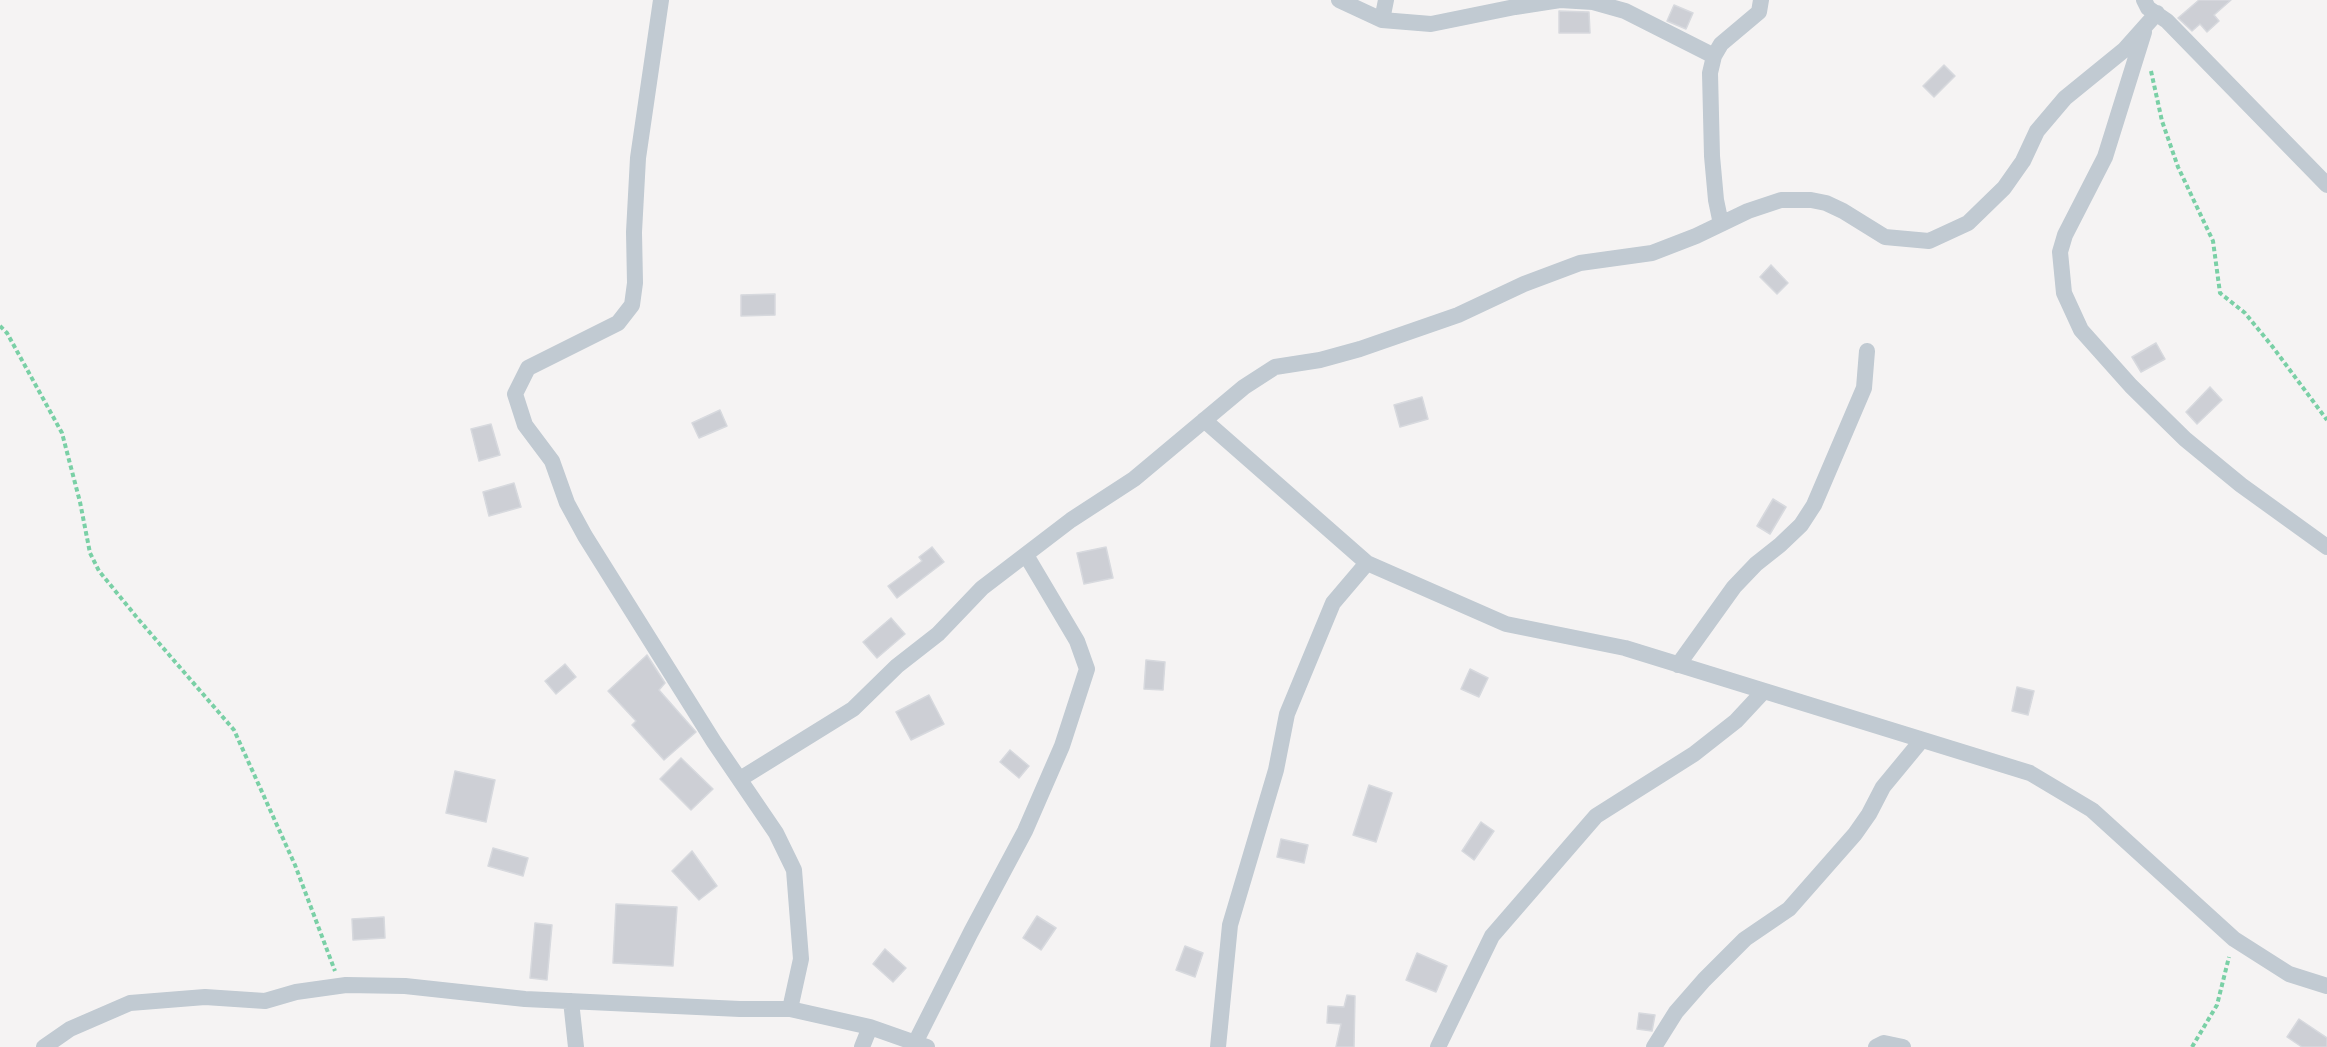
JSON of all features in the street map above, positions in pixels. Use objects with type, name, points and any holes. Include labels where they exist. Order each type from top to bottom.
[{"type":"street","points":[[661,0],[638,158],[633,232],[635,283],[632,305],[618,323],[528,368],[515,394],[525,425],[552,461],[567,503],[585,536],[714,742],[776,833],[794,870],[801,959],[790,1009]]},
{"type":"street","points":[[1339,0],[1382,20],[1431,24],[1560,0],[1593,2],[1625,11],[1714,57]]},
{"type":"street","points":[[1382,20],[1386,0]]},
{"type":"street","points":[[1721,224],[1716,200],[1712,156],[1710,83],[1714,57],[1721,44],[1759,12],[1761,0]]},
{"type":"street","points":[[2144,0],[2151,20],[2105,157],[2065,235],[2060,252],[2064,293],[2081,330],[2131,386],[2185,439],[2241,485],[2327,547]]},
{"type":"street","points":[[740,779],[853,709],[897,666],[938,634],[982,588],[1071,520],[1134,479],[1244,387],[1275,367],[1320,360],[1360,349],[1458,315],[1524,284],[1580,263],[1652,253],[1748,211],[1781,200],[1811,200],[1826,203],[1885,237],[1929,241],[1968,223],[2004,188],[2023,161],[2037,131],[2065,99],[2124,50],[2151,20]]},
{"type":"street","points":[[2151,20],[2167,21],[2327,185]]},
{"type":"street","points":[[1678,665],[1734,588],[1756,564],[1801,525],[1814,505],[1864,388],[1868,351]]},
{"type":"street","points":[[1204,420],[1367,563],[1506,624],[1625,648],[2030,773],[2092,810],[2234,939],[2289,974],[2327,986]]},
{"type":"street","points":[[44,1047],[70,1029],[130,1003],[205,997],[265,1001],[296,992],[340,986],[405,986],[525,999],[728,1009],[790,1009],[870,1028],[921,1045],[971,932],[1025,831],[1062,746],[1087,669],[1077,641],[1026,555]]},
{"type":"street","points":[[1218,1047],[1230,925],[1276,770],[1287,714],[1334,603],[1367,563]]},
{"type":"street","points":[[1438,1047],[1492,936],[1596,816],[1694,754],[1736,721],[1763,692]]},
{"type":"street","points":[[1654,1047],[1676,1012],[1704,980],[1745,939],[1789,909],[1856,834],[1883,787],[1921,741]]},
{"type":"street","points":[[571,1001],[576,1047]]},
{"type":"street","points":[[862,1047],[870,1028]]},
{"type":"street","points":[[1876,1047],[1884,1043],[1903,1047]]},
{"type":"path","points":[[2150,67],[2165,130],[2178,166],[2213,241],[2220,293],[2245,313],[2327,420]]},
{"type":"path","points":[[0,326],[7,333],[62,432],[90,553],[99,571],[234,730],[295,865],[340,986]]},
{"type":"path","points":[[2192,1047],[2217,1005],[2234,939]]},
{"type":"building","points":[[2199,0],[2231,0],[2214,15],[2219,21],[2207,32],[2200,24],[2192,31],[2178,18]]},
{"type":"building","points":[[1674,5],[1693,13],[1686,29],[1667,21]]},
{"type":"building","points":[[1559,11],[1589,12],[1590,33],[1559,33]]},
{"type":"building","points":[[1944,65],[1955,76],[1934,97],[1923,86]]},
{"type":"building","points":[[1771,265],[1788,283],[1777,294],[1760,277]]},
{"type":"building","points":[[775,294],[775,315],[741,316],[741,295]]},
{"type":"building","points":[[2156,343],[2165,359],[2141,372],[2132,357]]},
{"type":"building","points":[[2210,387],[2222,400],[2197,424],[2186,412]]},
{"type":"building","points":[[1422,397],[1428,419],[1400,427],[1394,405]]},
{"type":"building","points":[[720,410],[727,426],[699,438],[692,423]]},
{"type":"building","points":[[491,424],[500,455],[479,461],[471,429]]},
{"type":"building","points":[[514,483],[521,507],[489,516],[483,492]]},
{"type":"building","points":[[1773,499],[1786,507],[1770,534],[1757,526]]},
{"type":"building","points":[[932,547],[944,562],[897,598],[888,586],[922,561],[919,557]]},
{"type":"building","points":[[1106,547],[1113,578],[1084,584],[1077,553]]},
{"type":"building","points":[[891,618],[905,634],[877,658],[863,642]]},
{"type":"building","points":[[647,655],[665,683],[659,690],[696,732],[664,760],[632,725],[636,721],[608,691]]},
{"type":"building","points":[[1146,660],[1165,662],[1163,690],[1144,689]]},
{"type":"building","points":[[565,664],[576,677],[556,694],[545,681]]},
{"type":"building","points":[[1470,669],[1488,678],[1479,697],[1461,689]]},
{"type":"building","points":[[2017,687],[2034,691],[2028,715],[2012,711]]},
{"type":"building","points":[[929,695],[944,724],[911,740],[896,712]]},
{"type":"building","points":[[1010,750],[1029,766],[1019,778],[1000,762]]},
{"type":"building","points":[[681,758],[713,789],[691,810],[660,779]]},
{"type":"building","points":[[455,771],[495,780],[486,822],[446,813]]},
{"type":"building","points":[[1369,785],[1392,793],[1376,842],[1353,835]]},
{"type":"building","points":[[1481,822],[1494,831],[1474,860],[1462,851]]},
{"type":"building","points":[[1281,839],[1308,845],[1304,863],[1277,857]]},
{"type":"building","points":[[493,848],[528,858],[523,876],[488,866]]},
{"type":"building","points":[[692,851],[717,886],[699,900],[672,871]]},
{"type":"building","points":[[616,904],[677,907],[673,966],[613,963]]},
{"type":"building","points":[[1037,916],[1056,928],[1041,950],[1023,938]]},
{"type":"building","points":[[384,917],[385,938],[353,940],[352,919]]},
{"type":"building","points":[[535,923],[552,925],[547,980],[530,978]]},
{"type":"building","points":[[1185,946],[1203,953],[1195,977],[1176,970]]},
{"type":"building","points":[[885,949],[906,968],[893,982],[873,964]]},
{"type":"building","points":[[1417,953],[1447,966],[1436,992],[1406,980]]},
{"type":"building","points":[[1347,995],[1355,996],[1354,1047],[1336,1047],[1341,1024],[1327,1023],[1328,1006],[1344,1007]]},
{"type":"building","points":[[1639,1013],[1655,1015],[1652,1031],[1637,1029]]},
{"type":"building","points":[[2299,1019],[2327,1038],[2327,1047],[2302,1047],[2287,1037]]}]
